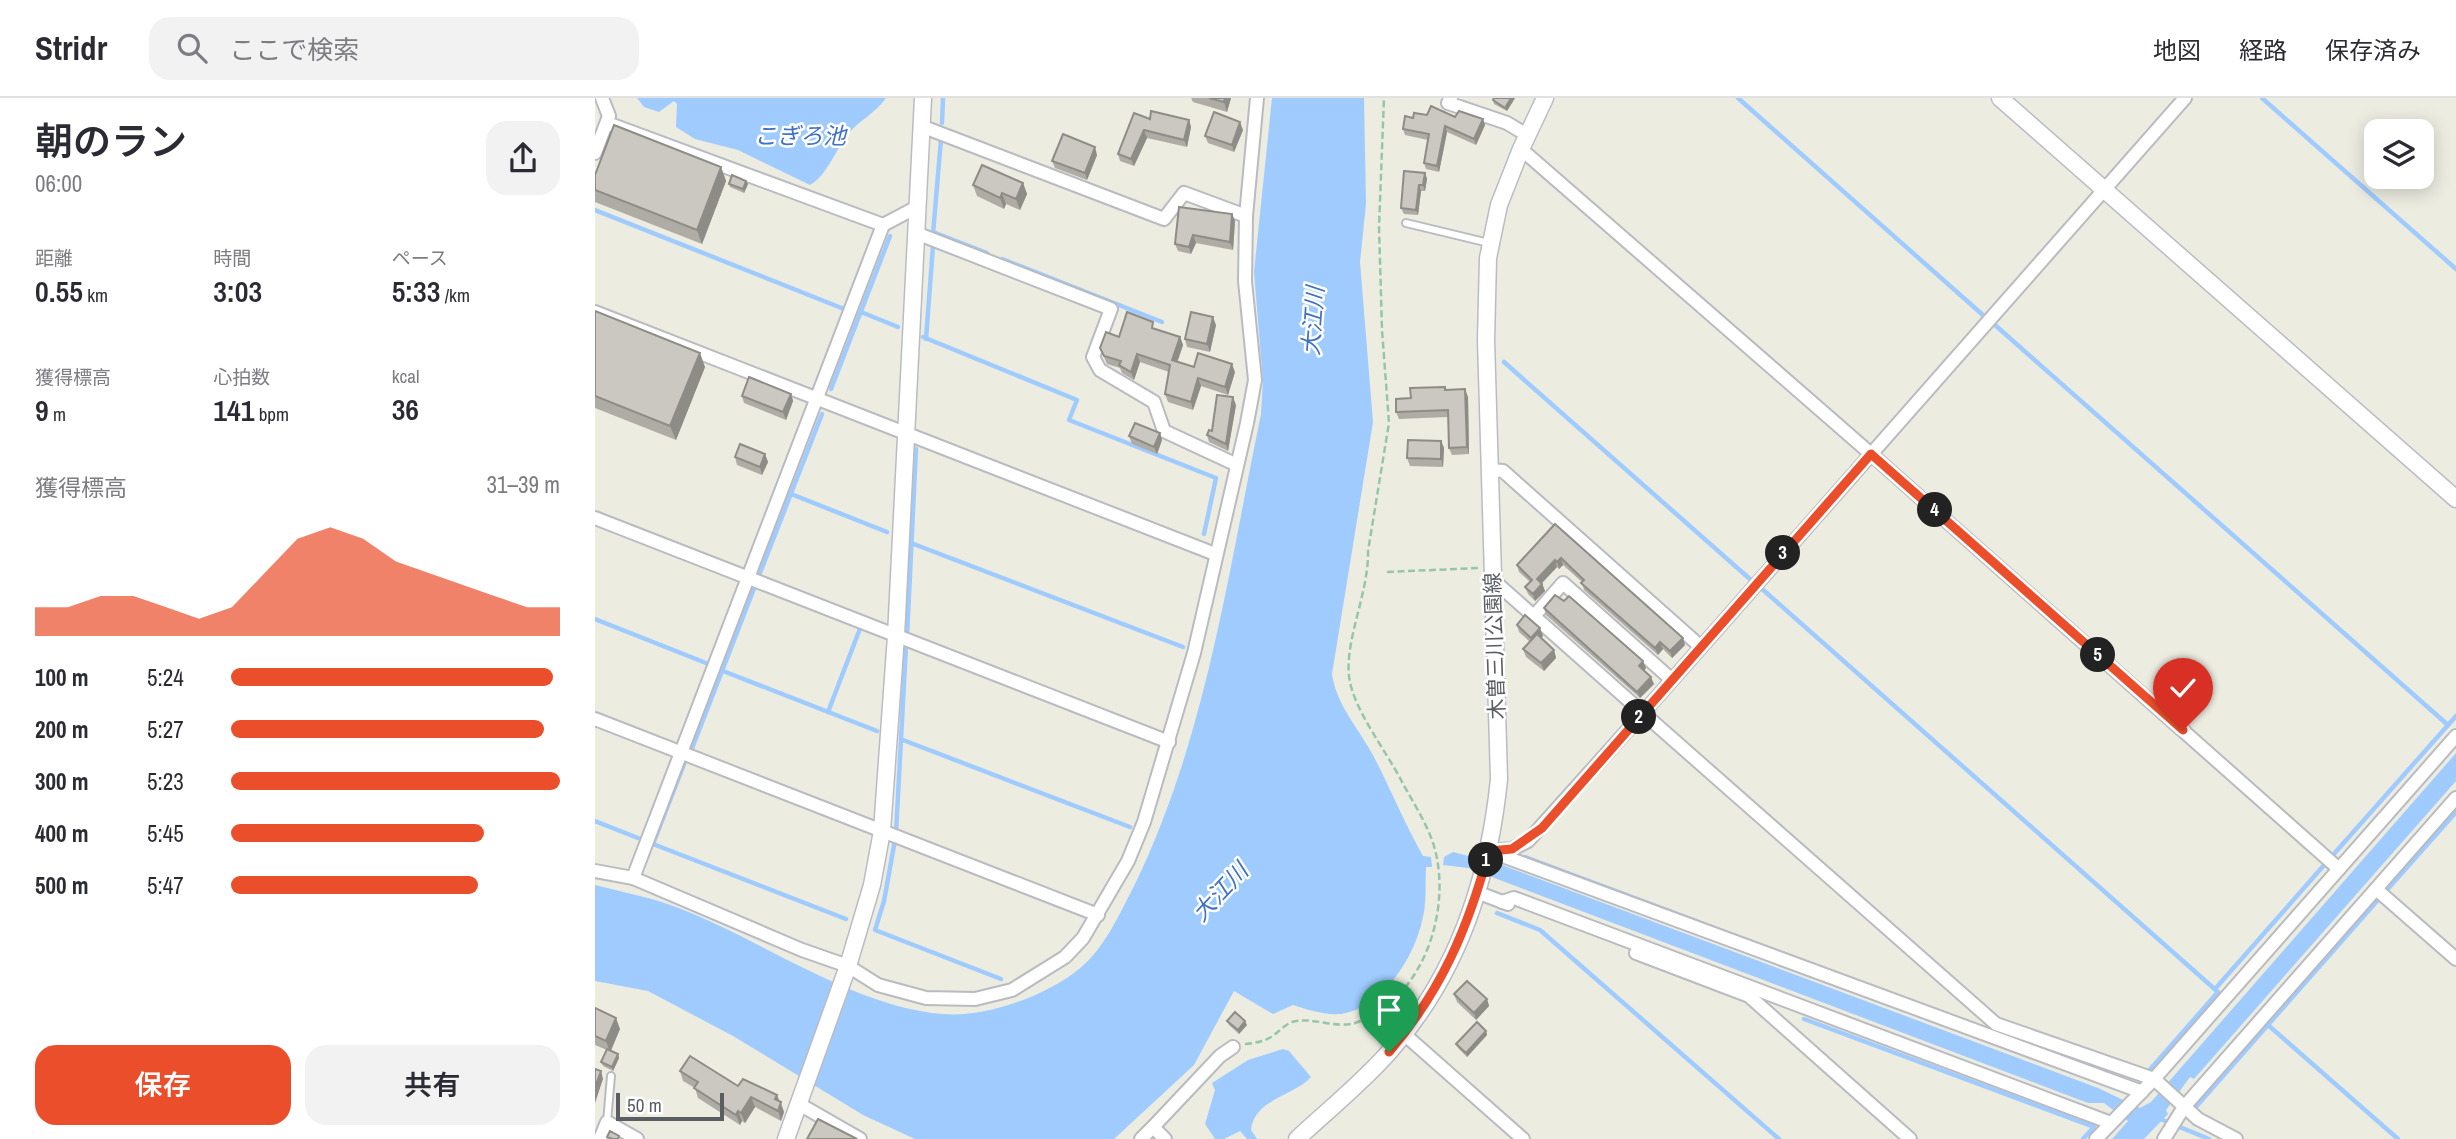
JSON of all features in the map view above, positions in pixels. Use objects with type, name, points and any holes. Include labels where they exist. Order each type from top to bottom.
[{"type":"street","points":[[596,149],[609,116],[602,98]]},
{"type":"street","points":[[786,1139],[846,970],[872,885],[881,831],[896,636],[904,433],[923,98]]},
{"type":"street","points":[[595,871],[633,878],[878,985],[926,998],[975,999],[1012,990],[1039,976],[1065,957],[1098,915],[1128,861],[1144,822],[1194,653],[1235,464],[1247,423],[1255,380],[1245,281],[1246,216],[1257,98]]},
{"type":"street","points":[[1451,98],[1448,103],[1507,123],[1524,142],[1871,454],[2339,869]]},
{"type":"street","name":"木曽三川公園線","points":[[1297,1139],[1366,1076],[1404,1034],[1448,965],[1480,886],[1488,853],[1499,779],[1486,340],[1491,244],[1499,205],[1545,98]]},
{"type":"street","points":[[2000,98],[2456,499]]},
{"type":"street","points":[[1488,853],[1512,849],[1528,841],[2185,98]]},
{"type":"street","points":[[607,122],[883,225]]},
{"type":"street","points":[[921,126],[1164,219],[1184,193],[1246,216]]},
{"type":"street","points":[[633,878],[883,225],[917,207]]},
{"type":"street","points":[[916,233],[1111,309],[1093,357],[1094,364],[1154,402],[1164,431],[1235,464]]},
{"type":"street","points":[[595,312],[1215,554]]},
{"type":"street","points":[[1490,470],[1503,471],[1701,647]]},
{"type":"street","points":[[595,518],[1169,742]]},
{"type":"street","points":[[1492,573],[1534,616],[1996,1024],[2157,1082],[2182,1109],[2236,1139]]},
{"type":"street","points":[[1534,616],[1563,583],[1672,680]]},
{"type":"street","points":[[595,719],[1098,915]]},
{"type":"street","points":[[2096,1139],[2140,1094],[2157,1082],[2456,736]]},
{"type":"street","points":[[2166,1137],[2182,1109],[2456,798]]},
{"type":"street","points":[[1488,853],[2140,1094]]},
{"type":"street","points":[[1480,886],[1501,901],[1749,996],[1910,1139]]},
{"type":"street","points":[[2376,889],[2456,959]]},
{"type":"street","points":[[1501,901],[1514,898],[2113,1120]]},
{"type":"street","points":[[1404,1034],[1523,1139]]},
{"type":"street","points":[[1141,1139],[1220,1056],[1233,1047]]},
{"type":"street","points":[[801,1099],[860,1139]]},
{"type":"street","points":[[600,1139],[607,1122],[637,1139]]},
{"type":"street","points":[[1153,1127],[1165,1139]]},
{"type":"lane","points":[[1406,222],[1491,244]]},
{"type":"lane","points":[[607,1122],[611,1076]]},
{"type":"path","points":[[1233,1047],[1263,1041],[1294,1022],[1334,1026],[1353,1023],[1379,1013],[1395,1000],[1408,984],[1437,925],[1438,875],[1434,847],[1364,714],[1349,675],[1369,570],[1368,551],[1389,424],[1382,330],[1379,227],[1384,98]]},
{"type":"path","points":[[1387,572],[1492,573]]},
{"type":"water","name":"こぎろ池","points":[[637,98],[886,98],[846,136],[826,169],[810,185],[738,150],[695,139],[676,127],[677,104],[674,101],[659,112],[644,107]]},
{"type":"water","name":"大江川","points":[[1272,98],[1364,98],[1366,204],[1360,262],[1373,422],[1332,674],[1343,707],[1374,757],[1416,844],[1423,856],[1431,857],[1432,867],[1426,867],[1425,908],[1418,935],[1395,978],[1373,1000],[1360,1008],[1340,1014],[1293,1005],[1273,1014],[1234,991],[1194,1065],[1114,1139],[915,1139],[863,1115],[733,1036],[648,991],[595,981],[595,885],[646,897],[708,920],[841,986],[875,999],[909,1009],[943,1014],[996,1009],[1033,996],[1065,979],[1096,952],[1134,886],[1180,773],[1197,714],[1225,594],[1261,414],[1263,381],[1254,272]]},
{"type":"water","points":[[2456,753],[2456,781],[2194,1079],[2190,1077],[2166,1110],[2168,1114],[2144,1139],[2112,1139],[2128,1121],[2104,1103],[2088,1103],[1468,868],[1443,865],[1444,857],[1453,852],[1502,865],[2098,1088],[2140,1108],[2151,1102]]},
{"type":"water","points":[[1283,1049],[1289,1051],[1311,1077],[1259,1111],[1251,1130],[1257,1139],[1247,1139],[1240,1131],[1224,1139],[1215,1139],[1205,1124],[1215,1090],[1212,1083],[1248,1060]]},
{"type":"building","points":[[1209,98],[1225,98],[1224,102]]},
{"type":"building","points":[[1511,98],[1505,108],[1493,100]]},
{"type":"building","points":[[1431,106],[1455,117],[1459,111],[1483,119],[1474,139],[1445,126],[1437,166],[1424,163],[1429,134],[1403,129],[1405,116],[1413,118],[1414,113],[1427,115]]},
{"type":"building","points":[[1151,111],[1189,120],[1184,140],[1144,130],[1131,159],[1118,154],[1134,113],[1150,119]]},
{"type":"building","points":[[1214,112],[1240,122],[1232,145],[1205,136]]},
{"type":"building","points":[[614,125],[721,167],[697,230],[595,190],[595,175]]},
{"type":"building","points":[[1063,134],[1095,147],[1085,173],[1052,161]]},
{"type":"building","points":[[982,165],[1023,183],[1016,199],[1002,193],[1000,198],[973,185]]},
{"type":"building","points":[[1404,171],[1425,173],[1423,185],[1419,185],[1416,210],[1401,208]]},
{"type":"building","points":[[732,175],[746,181],[743,189],[729,184]]},
{"type":"building","points":[[1179,207],[1232,214],[1230,242],[1193,235],[1189,247],[1175,244]]},
{"type":"building","points":[[595,311],[700,353],[670,426],[595,396]]},
{"type":"building","points":[[1127,312],[1153,322],[1152,328],[1180,337],[1172,360],[1194,367],[1198,353],[1232,364],[1225,387],[1198,378],[1191,402],[1165,394],[1170,365],[1137,354],[1131,372],[1119,365],[1121,361],[1104,356],[1100,348],[1106,332],[1119,337]]},
{"type":"building","points":[[1191,312],[1213,317],[1207,344],[1185,339]]},
{"type":"building","points":[[749,377],[791,394],[783,412],[742,396]]},
{"type":"building","points":[[1445,387],[1445,390],[1465,389],[1467,447],[1449,448],[1448,410],[1396,412],[1396,399],[1411,398],[1410,388]]},
{"type":"building","points":[[1217,395],[1233,397],[1226,444],[1207,435],[1209,430],[1212,431]]},
{"type":"building","points":[[1135,423],[1160,433],[1154,447],[1129,436]]},
{"type":"building","points":[[1408,440],[1441,441],[1441,459],[1407,458]]},
{"type":"building","points":[[740,444],[765,454],[760,467],[735,457]]},
{"type":"building","points":[[1555,524],[1683,638],[1670,651],[1660,642],[1655,648],[1581,583],[1584,580],[1561,558],[1557,562],[1555,560],[1537,579],[1542,584],[1533,594],[1525,587],[1532,580],[1517,565]]},
{"type":"building","points":[[1555,595],[1564,601],[1569,596],[1643,661],[1639,666],[1651,677],[1637,692],[1544,608]]},
{"type":"building","points":[[1525,615],[1540,628],[1531,638],[1517,625]]},
{"type":"building","points":[[1537,634],[1554,650],[1541,663],[1523,649]]},
{"type":"building","points":[[1467,981],[1487,999],[1474,1013],[1454,994]]},
{"type":"building","points":[[595,1008],[616,1018],[606,1041],[595,1036]]},
{"type":"building","points":[[1235,1012],[1245,1021],[1238,1030],[1227,1021]]},
{"type":"building","points":[[1477,1022],[1486,1031],[1466,1053],[1456,1044]]},
{"type":"building","points":[[607,1049],[618,1054],[612,1067],[601,1062]]},
{"type":"building","points":[[690,1056],[738,1086],[743,1079],[777,1095],[775,1099],[781,1102],[778,1111],[751,1097],[741,1113],[738,1111],[736,1115],[694,1088],[698,1082],[680,1071]]},
{"type":"building","points":[[595,1069],[601,1071],[595,1087]]},
{"type":"building","points":[[818,1119],[857,1139],[807,1139]]},
{"type":"building","points":[[610,1131],[619,1136],[618,1139],[607,1137]]},
{"type":"waterway","points":[[942,123],[943,98]]},
{"type":"waterway","points":[[1738,98],[1984,316]]},
{"type":"waterway","points":[[2262,98],[2456,269]]},
{"type":"waterway","points":[[933,234],[941,139]]},
{"type":"waterway","points":[[595,210],[844,309]]},
{"type":"waterway","points":[[933,232],[987,253]]},
{"type":"waterway","points":[[831,389],[890,236]]},
{"type":"waterway","points":[[926,339],[933,246]]},
{"type":"waterway","points":[[1002,259],[1162,322]]},
{"type":"waterway","points":[[861,312],[898,327]]},
{"type":"waterway","points":[[1995,325],[2448,725]]},
{"type":"waterway","points":[[923,337],[1077,400],[1069,420],[1216,478],[1204,534]]},
{"type":"waterway","points":[[1504,362],[1751,580]]},
{"type":"waterway","points":[[758,578],[822,414]]},
{"type":"waterway","points":[[907,637],[916,449]]},
{"type":"waterway","points":[[791,494],[887,532]]},
{"type":"waterway","points":[[911,543],[1183,647]]},
{"type":"waterway","points":[[691,751],[755,586]]},
{"type":"waterway","points":[[1761,588],[2218,992],[2147,1073]]},
{"type":"waterway","points":[[595,619],[706,663]]},
{"type":"waterway","points":[[828,712],[861,626]]},
{"type":"waterway","points":[[896,833],[906,646]]},
{"type":"waterway","points":[[723,671],[877,731]]},
{"type":"waterway","points":[[2333,855],[2456,716]]},
{"type":"waterway","points":[[903,740],[1130,827]]},
{"type":"waterway","points":[[686,759],[653,844],[846,919]]},
{"type":"waterway","points":[[2386,891],[2456,812]]},
{"type":"waterway","points":[[595,821],[638,838]]},
{"type":"waterway","points":[[895,840],[884,901],[875,930],[1001,979]]},
{"type":"waterway","points":[[1525,857],[1704,924]]},
{"type":"waterway","points":[[2215,989],[2325,864]]},
{"type":"waterway","points":[[2194,1109],[2377,901]]},
{"type":"waterway","points":[[1497,913],[1540,930],[1779,1139]]},
{"type":"waterway","points":[[1804,1019],[2094,1127],[2083,1139]]},
{"type":"waterway","points":[[2268,1025],[2398,1139]]},
{"type":"waterway","points":[[2158,1118],[2209,1139]]},
{"type":"route","points":[[1389,1052],[1429,1000],[1448,965],[1479,893],[1489,851],[1512,849],[1528,841],[1542,828],[1871,454],[2183,730]]}]
